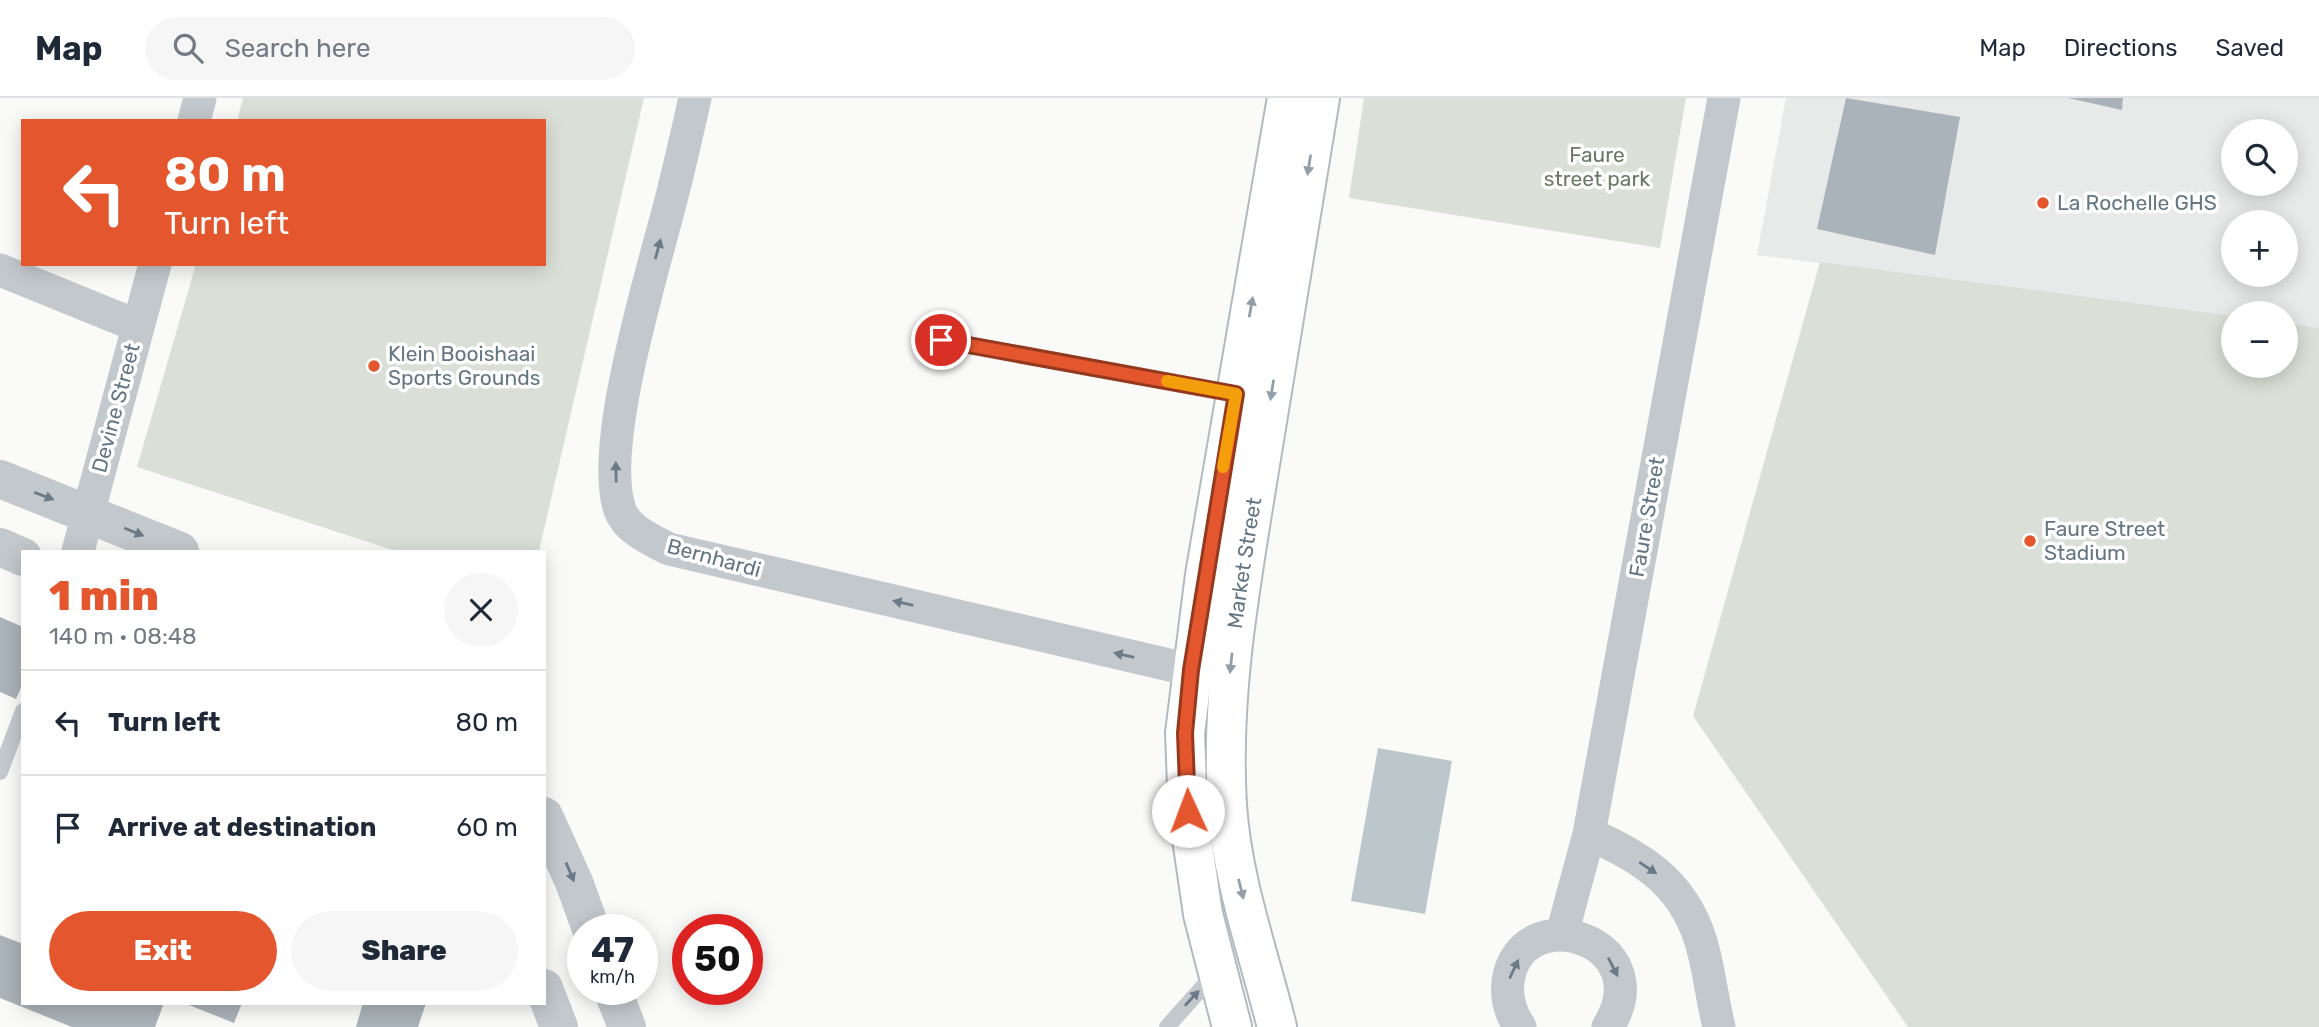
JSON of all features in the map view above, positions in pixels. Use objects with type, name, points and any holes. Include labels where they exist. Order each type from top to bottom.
[{"type":"main road","name":"Market Street","points":[[1232,1027],[1203,914],[1188,811],[1185,733],[1191,670],[1287,98]]},
{"type":"main road","name":"Market Street","points":[[1278,1027],[1238,881],[1228,809],[1225,744],[1230,660],[1320,98]]},
{"type":"street","points":[[195,119],[200,98]]},
{"type":"street","name":"Bernhardi","points":[[695,98],[643,307],[619,427],[615,472],[620,512],[638,533],[669,549],[1191,670]]},
{"type":"street","name":"Faure Street","points":[[1562,934],[1589,834],[1724,98]]},
{"type":"street","name":"Devine Street","points":[[78,550],[154,266]]},
{"type":"street","points":[[0,270],[138,326]]},
{"type":"street","points":[[0,479],[178,550]]},
{"type":"street","points":[[0,547],[21,555]]},
{"type":"street","points":[[546,820],[586,914]]},
{"type":"street","points":[[1589,834],[1664,878],[1686,902],[1704,950],[1719,1027]]},
{"type":"street","points":[[1520,1027],[1512,1016],[1506,994],[1510,972],[1522,953],[1540,939],[1562,934],[1584,937],[1603,949],[1616,968],[1621,990],[1618,1012],[1608,1027]]},
{"type":"street","points":[[546,993],[559,1027]]},
{"type":"street","points":[[618,1005],[627,1027]]},
{"type":"lane","points":[[941,340],[1236,394]]},
{"type":"lane","points":[[0,772],[21,716]]},
{"type":"lane","points":[[1167,1027],[1217,971]]},
{"type":"shaded area","name":"La Rochelle GHS","points":[[1786,98],[2319,98],[2319,328],[2298,325],[2298,301],[2221,301],[2221,315],[1757,255]]},
{"type":"shaded area","points":[[1378,748],[1452,761],[1425,914],[1351,901]]},
{"type":"green space","name":"Klein Booishaai Sports Grounds","points":[[243,98],[644,98],[539,550],[393,550],[137,467],[195,266],[546,266],[546,119],[238,119]]},
{"type":"green space","name":"Faure street park","points":[[1364,98],[1686,98],[1660,248],[1349,198]]},
{"type":"green space","name":"Faure Street Stadium","points":[[1820,262],[2221,314],[2221,378],[2298,378],[2298,325],[2319,328],[2319,1027],[1908,1027],[1693,716]]},
{"type":"building","points":[[1846,98],[1960,117],[1935,255],[1817,229]]},
{"type":"building","points":[[2068,98],[2123,98],[2122,110]]},
{"type":"building","points":[[0,617],[21,626],[21,688],[16,699],[0,692]]},
{"type":"building","points":[[0,935],[21,943],[21,1005],[163,1005],[155,1027],[72,1027],[0,998]]},
{"type":"building","points":[[189,1005],[241,1005],[234,1023]]},
{"type":"building","points":[[362,1005],[425,1005],[418,1027],[356,1027]]},
{"type":"slow traffic","points":[[1167,381],[1236,394],[1223,467]]},
{"type":"place","name":"La Rochelle GHS","points":[[2043,203]]},
{"type":"place","name":"Klein Booishaai Sports Grounds","points":[[374,366]]},
{"type":"place","name":"Faure Street Stadium","points":[[2030,541]]},
{"type":"route","points":[[941,340],[1236,394],[1191,670],[1185,733],[1188,811]]}]
